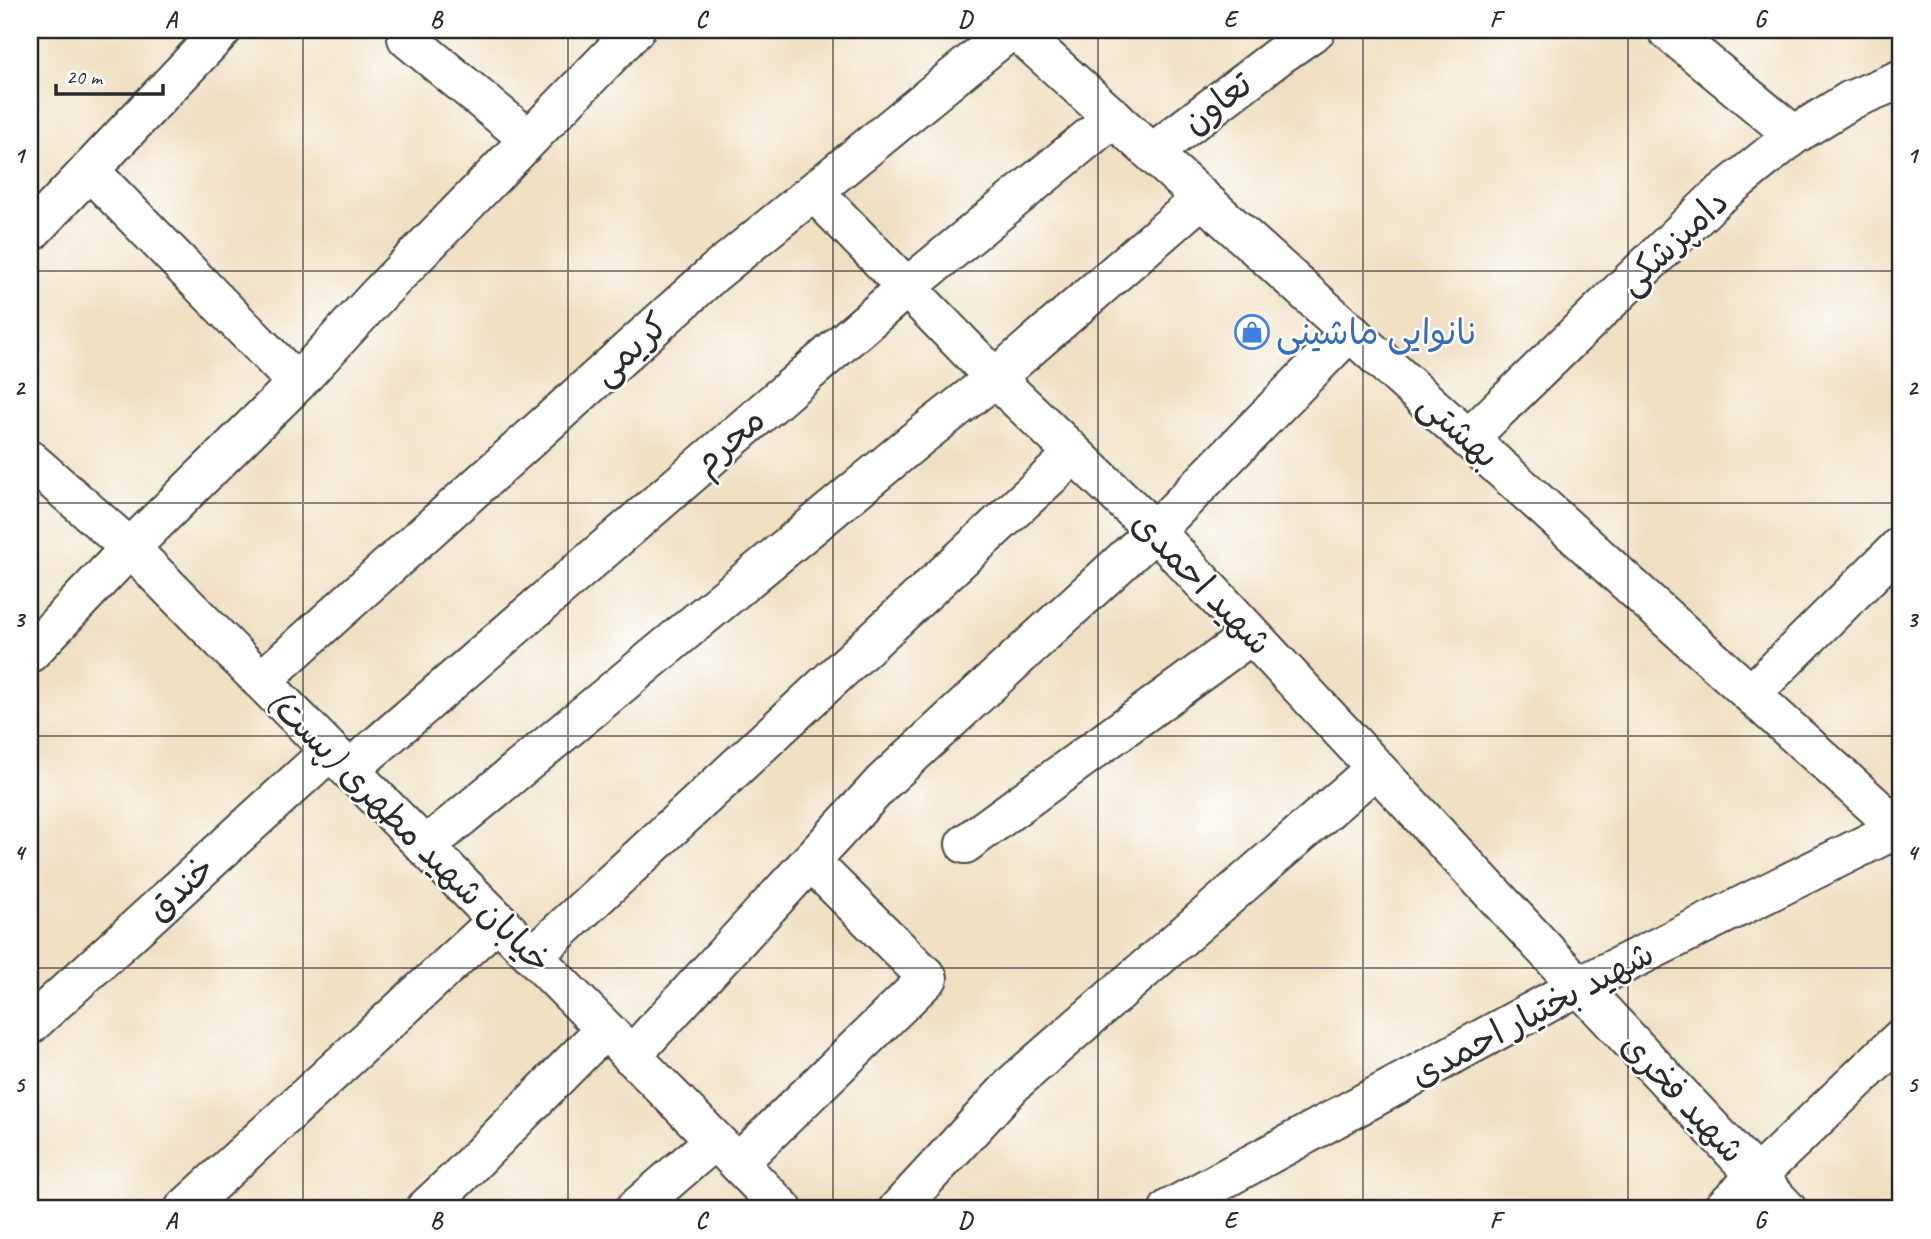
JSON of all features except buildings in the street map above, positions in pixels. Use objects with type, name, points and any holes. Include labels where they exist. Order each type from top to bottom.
[{"type":"street","points":[[30,653],[130,548],[297,383],[635,30]]},
{"type":"street","name":"کریمی","points":[[261,681],[714,273],[1011,30]]},
{"type":"street","name":"بهشتی","points":[[1016,30],[1900,829]]},
{"type":"street","name":"تعاون","points":[[1152,153],[1316,30]]},
{"type":"street","points":[[1667,30],[1794,135]]},
{"type":"street","points":[[30,233],[89,170],[206,35]]},
{"type":"street","points":[[407,38],[529,139]]},
{"type":"street","name":"دامپزشکی","points":[[1468,439],[1715,199],[1794,135],[1851,100],[1901,79]]},
{"type":"street","name":"محرم","points":[[340,761],[1114,117]]},
{"type":"street","points":[[89,170],[297,383]]},
{"type":"street","name":"شهید احمدی","points":[[814,192],[995,378],[1155,531],[1579,986]]},
{"type":"street","points":[[425,847],[917,439],[995,378],[1202,198]]},
{"type":"street","points":[[631,1056],[883,782],[1155,531],[1350,331]]},
{"type":"street","points":[[533,956],[1073,455]]},
{"type":"street","name":"خیابان شهید مطهری (پست)","points":[[30,460],[130,548],[783,1209]]},
{"type":"street","points":[[1751,694],[1901,545]]},
{"type":"street","points":[[965,844],[1251,635]]},
{"type":"street","name":"خندق","points":[[30,1025],[340,761]]},
{"type":"street","points":[[898,1209],[1016,1082],[1376,768]]},
{"type":"street","name":"شهید بختیار احمدی","points":[[1169,1209],[1579,986],[1900,829]]},
{"type":"street","points":[[635,1209],[726,1152],[928,978],[810,861]]},
{"type":"street","points":[[184,1209],[498,920]]},
{"type":"street","name":"شهید فخری","points":[[1579,986],[1787,1209]]},
{"type":"street","points":[[425,1209],[605,1029]]},
{"type":"street","points":[[1722,1209],[1901,1038]]},
{"type":"place","name":"نانوایی ماشینی","points":[[1252,332]]}]
